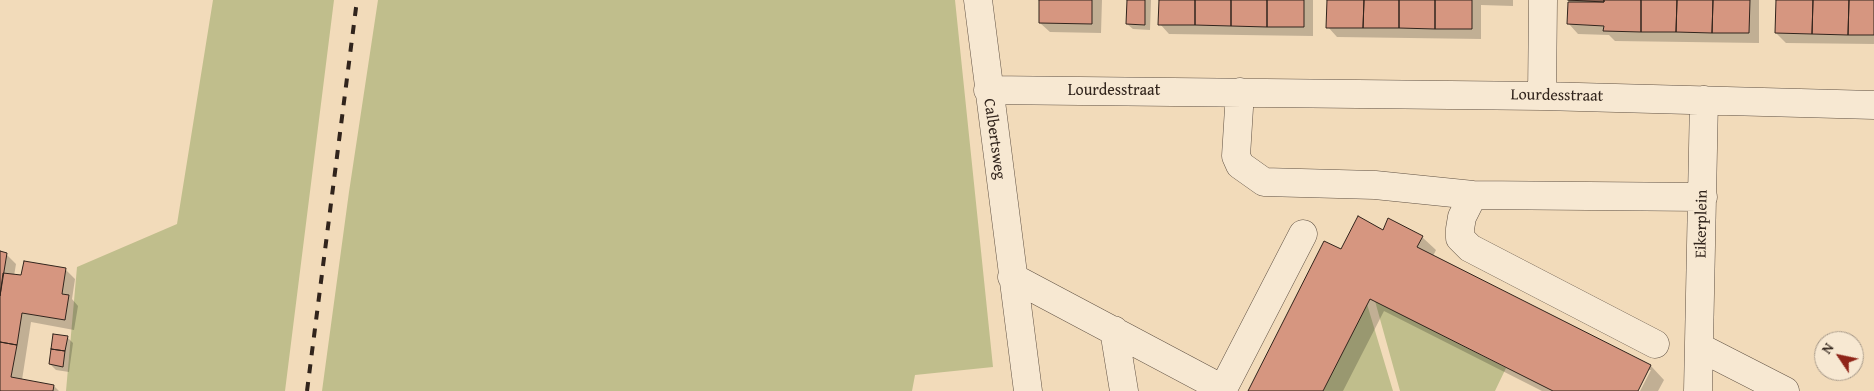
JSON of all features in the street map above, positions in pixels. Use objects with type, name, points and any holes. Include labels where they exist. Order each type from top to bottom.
[{"type":"street","name":"Calbertsweg","points":[[978,0],[1028,391]]},
{"type":"street","points":[[1542,96],[1543,0]]},
{"type":"street","name":"Lourdesstraat","points":[[988,90],[1542,96],[1874,105]]},
{"type":"street","points":[[1240,92],[1236,156],[1244,169],[1264,182],[1375,185],[1473,195],[1703,197]]},
{"type":"street","name":"Eikerplein","points":[[1698,391],[1704,100]]},
{"type":"street","points":[[1473,195],[1462,217],[1460,229],[1460,238],[1470,248],[1655,344]]},
{"type":"street","points":[[1012,277],[1114,330],[1222,390],[1303,234]]},
{"type":"street","points":[[1114,330],[1124,391]]},
{"type":"street","points":[[1699,347],[1785,391]]},
{"type":"shaded area","points":[[213,0],[334,0],[285,391],[66,391],[77,267],[177,224]]},
{"type":"shaded area","points":[[378,0],[955,0],[993,367],[915,375],[912,391],[322,391]]},
{"type":"shaded area","points":[[1375,301],[1506,368],[1495,391],[1400,391]]},
{"type":"shaded area","points":[[1367,304],[1393,391],[1323,391]]},
{"type":"building","points":[[1039,0],[1092,0],[1092,24],[1039,23]]},
{"type":"building","points":[[1127,0],[1145,0],[1145,25],[1126,24]]},
{"type":"building","points":[[1159,0],[1195,0],[1195,25],[1158,25]]},
{"type":"building","points":[[1195,0],[1231,0],[1231,26],[1195,25]]},
{"type":"building","points":[[1231,0],[1267,0],[1267,27],[1231,26]]},
{"type":"building","points":[[1267,0],[1304,0],[1304,27],[1267,27]]},
{"type":"building","points":[[1327,0],[1364,0],[1363,28],[1326,28]]},
{"type":"building","points":[[1364,0],[1399,0],[1399,28],[1363,28]]},
{"type":"building","points":[[1399,0],[1435,0],[1435,29],[1399,28]]},
{"type":"building","points":[[1435,0],[1472,0],[1472,29],[1435,29]]},
{"type":"building","points":[[1568,0],[1604,0],[1604,2]]},
{"type":"building","points":[[1604,0],[1641,0],[1641,32],[1603,31],[1604,26],[1567,24],[1568,2],[1604,2]]},
{"type":"building","points":[[1641,0],[1677,0],[1676,32],[1641,32]]},
{"type":"building","points":[[1677,0],[1713,0],[1712,33],[1676,32]]},
{"type":"building","points":[[1713,0],[1750,0],[1749,33],[1712,33]]},
{"type":"building","points":[[1776,0],[1813,0],[1812,34],[1775,33]]},
{"type":"building","points":[[1813,0],[1849,0],[1848,35],[1812,34]]},
{"type":"building","points":[[1849,0],[1874,0],[1874,35],[1848,35]]},
{"type":"building","points":[[1358,216],[1383,230],[1388,218],[1423,236],[1417,247],[1651,365],[1638,391],[1553,391],[1370,299],[1323,391],[1248,391],[1324,241],[1341,249]]},
{"type":"building","points":[[0,251],[7,253],[0,296]]},
{"type":"building","points":[[24,261],[66,268],[62,294],[69,295],[65,320],[22,313],[17,345],[0,342],[0,296],[3,273],[21,275]]},
{"type":"building","points":[[53,334],[68,336],[65,351],[51,349]]},
{"type":"building","points":[[0,342],[17,345],[11,377],[54,385],[53,391],[0,391]]},
{"type":"building","points":[[51,349],[65,351],[63,367],[49,364]]},
{"type":"railway","points":[[307,391],[357,0]]}]
